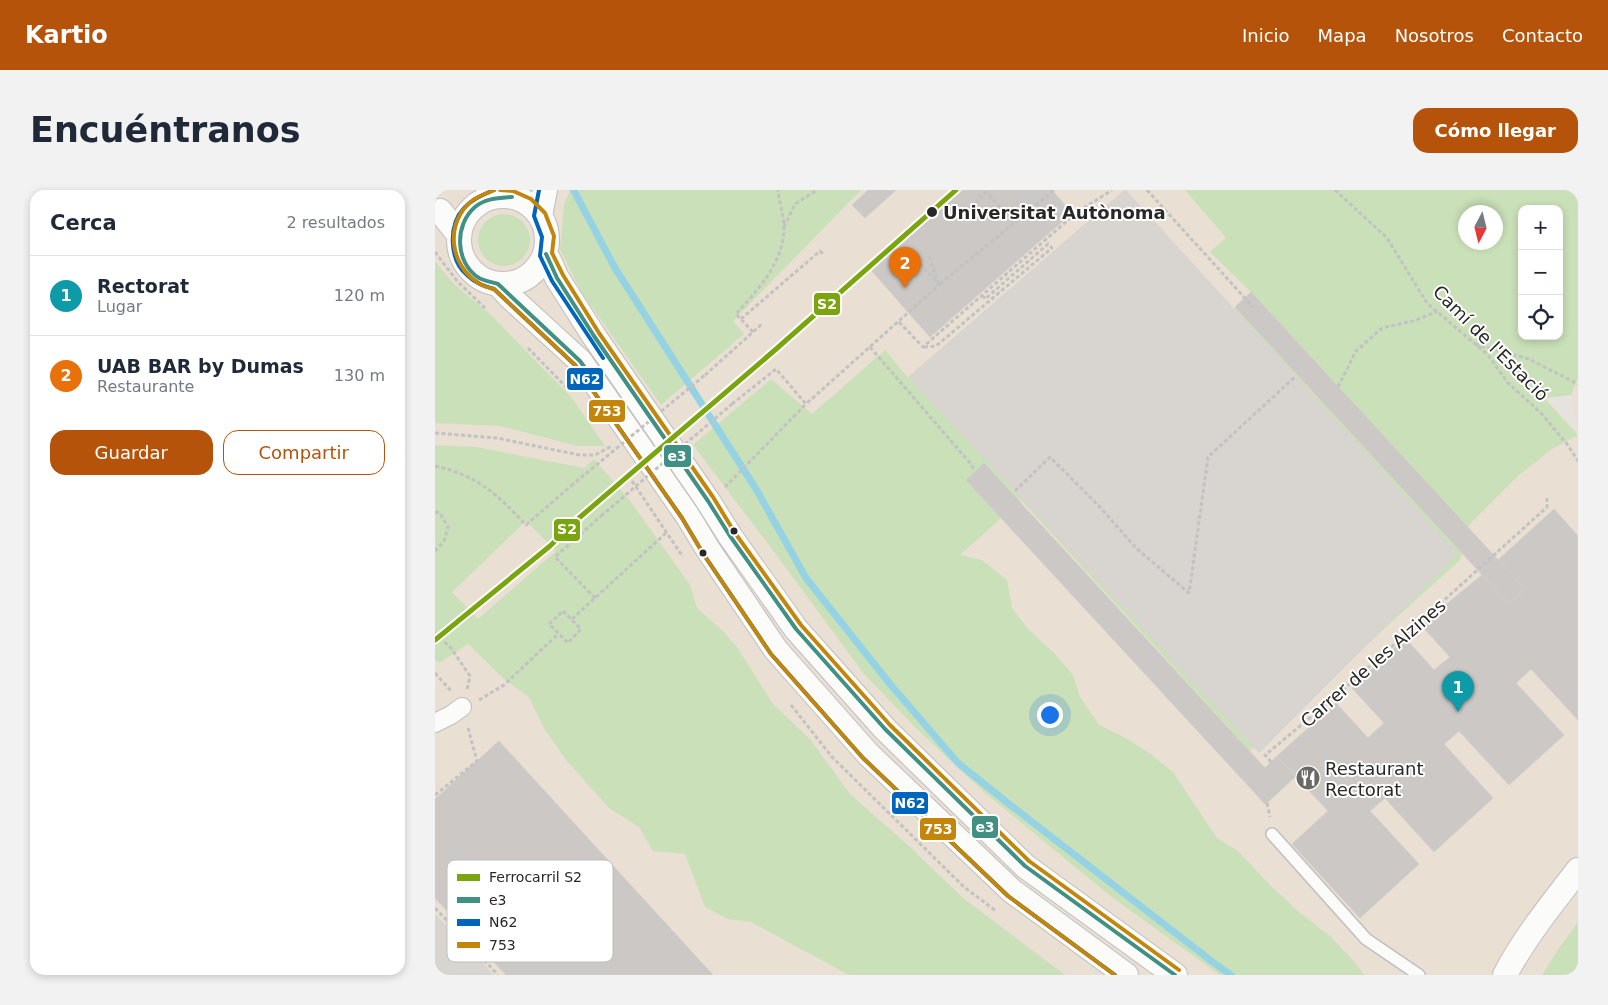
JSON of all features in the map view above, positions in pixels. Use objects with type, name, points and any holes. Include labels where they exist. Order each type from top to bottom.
[{"type":"street","points":[[540,216],[545,190]]},
{"type":"street","points":[[507,193],[529,204],[540,216],[548,237],[545,254],[540,265],[527,277],[516,283],[498,284],[483,279],[470,270],[462,256],[459,235],[464,220],[473,208],[486,200],[507,193]]},
{"type":"street","points":[[440,211],[459,235]]},
{"type":"street","points":[[545,254],[557,278],[594,336],[730,536],[796,629],[885,730],[1025,866],[1175,975]]},
{"type":"street","points":[[498,284],[580,360],[687,515],[776,650],[868,754],[1012,891],[1126,975]]},
{"type":"street","points":[[435,723],[462,707]]},
{"type":"street","points":[[1505,975],[1523,946],[1578,870]]},
{"type":"lane","points":[[1272,834],[1366,939],[1419,975]]},
{"type":"path","points":[[753,332],[736,314],[758,289],[773,266],[783,240],[784,228],[778,190]]},
{"type":"path","points":[[784,228],[795,204],[817,190]]},
{"type":"path","points":[[725,487],[806,404],[939,285],[1054,190]]},
{"type":"path","points":[[923,347],[1076,213],[1113,190]]},
{"type":"path","points":[[1147,190],[1253,307]]},
{"type":"path","name":"Camí de l'Estació","points":[[1335,190],[1387,238],[1427,303],[1488,355],[1508,383],[1541,413],[1578,461]]},
{"type":"path","points":[[971,208],[986,192],[1015,223]]},
{"type":"path","points":[[923,347],[936,346],[1052,248],[1049,244],[985,299],[983,296]]},
{"type":"path","points":[[741,319],[820,251],[824,255]]},
{"type":"path","points":[[435,252],[457,281],[492,314]]},
{"type":"path","points":[[913,256],[939,285]]},
{"type":"path","points":[[929,256],[939,285]]},
{"type":"path","points":[[1338,387],[1356,351],[1381,328],[1413,321],[1437,312]]},
{"type":"path","points":[[899,322],[923,347]]},
{"type":"path","points":[[435,466],[454,470],[479,482],[505,503],[526,525],[705,375],[762,324]]},
{"type":"path","points":[[1475,344],[1529,359],[1578,384]]},
{"type":"path","points":[[527,347],[555,373],[572,393]]},
{"type":"path","points":[[871,347],[975,471]]},
{"type":"path","points":[[595,598],[555,557],[731,404],[776,369],[806,404]]},
{"type":"path","points":[[1015,491],[1050,457],[1098,505],[1137,549],[1189,593],[1208,457],[1296,376]]},
{"type":"path","points":[[435,434],[497,438],[579,455],[595,455]]},
{"type":"path","points":[[605,439],[616,455]]},
{"type":"path","points":[[572,619],[666,533],[631,480]]},
{"type":"path","name":"Carrer de les Alzines","points":[[1271,762],[1265,754],[1313,716],[1432,612],[1547,507],[1547,498]]},
{"type":"path","points":[[435,512],[440,513],[448,527],[444,541],[435,550]]},
{"type":"path","points":[[563,611],[581,630],[568,643],[558,634],[549,624],[563,611]]},
{"type":"path","points":[[435,633],[451,648],[470,676],[462,707],[477,761],[435,795]]},
{"type":"path","points":[[462,707],[504,686],[558,634]]},
{"type":"path","points":[[435,908],[447,921]]},
{"type":"path","points":[[486,962],[498,975]]},
{"type":"shaded area","points":[[435,190],[1369,190],[1577,434],[1571,395],[1578,378],[1578,975],[435,975]]},
{"type":"shaded area","points":[[1124,190],[1458,554],[1259,753],[908,377]]},
{"type":"shaded area","points":[[435,914],[447,926],[447,962],[481,962],[494,975],[435,975]]},
{"type":"green space","points":[[570,190],[861,190],[733,321],[744,334],[661,405],[580,290],[560,249],[564,205]]},
{"type":"green space","points":[[1185,190],[1578,190],[1578,378],[1571,395],[1544,398],[1578,435],[1552,449],[1518,476],[1470,524],[1460,560],[1250,751],[1021,500],[960,555],[982,560],[1007,580],[1012,608],[1029,630],[1055,654],[1073,675],[1080,697],[1099,725],[1126,738],[1173,772],[1217,838],[1238,851],[1299,912],[1331,937],[1354,961],[1364,975],[1220,975],[1113,898],[985,793],[915,727],[864,674],[693,445],[771,379],[812,414],[885,350],[909,379],[1101,212],[1228,315],[1251,292],[1210,252],[1226,238]]},
{"type":"green space","points":[[499,214],[509,214],[523,221],[530,235],[530,245],[523,259],[509,266],[499,266],[489,262],[482,255],[478,245],[478,235],[482,225],[489,218]]},
{"type":"green space","points":[[435,261],[454,284],[490,314],[572,398],[605,446],[577,446],[501,426],[435,423]]},
{"type":"green space","points":[[435,445],[476,447],[584,468],[594,459],[631,502],[690,585],[697,608],[723,631],[737,647],[773,704],[810,739],[850,794],[910,847],[962,897],[1065,975],[849,975],[751,922],[728,919],[705,907],[685,854],[653,851],[639,827],[609,808],[566,760],[544,728],[529,697],[504,679],[468,644],[439,663],[435,660]],"holes":[[[526,521],[556,551],[478,619],[452,592]]]},
{"type":"green space","points":[[1578,922],[1578,975],[1542,975],[1557,951]]},
{"type":"building","points":[[868,190],[896,190],[865,218],[852,205]]},
{"type":"building","points":[[963,190],[1052,190],[1072,213],[930,337],[871,270]]},
{"type":"building","points":[[1251,292],[1525,589],[1509,604],[1235,307]]},
{"type":"building","points":[[984,463],[1265,768],[1277,756],[1296,776],[1267,803],[1265,804],[966,480]]},
{"type":"building","points":[[1554,509],[1578,536],[1578,720],[1531,669],[1516,683],[1564,735],[1509,785],[1459,731],[1444,744],[1493,798],[1434,852],[1385,798],[1370,811],[1419,864],[1360,918],[1292,844],[1328,811],[1277,756],[1336,703],[1368,738],[1384,723],[1352,688],[1405,638],[1434,670],[1450,657],[1421,625],[1482,575],[1509,604],[1525,589],[1498,560]]},
{"type":"building","points":[[499,741],[608,860],[447,860],[447,911],[435,898],[435,799]]},
{"type":"building","points":[[613,866],[713,975],[506,975],[494,962],[613,962]]},
{"type":"waterway","points":[[574,191],[615,268],[756,489],[806,578],[890,684],[958,763],[1231,975]]},
{"type":"rail line","name":"S2","points":[[435,640],[550,546],[579,518],[775,350],[956,190]]},
{"type":"transit line","name":"N62","points":[[494,190],[478,197],[467,205],[455,224],[453,233],[454,252],[461,269],[476,282],[494,289],[575,365],[682,518],[704,555],[771,654],[863,758],[1008,896],[1115,975]]},
{"type":"transit line","name":"753","points":[[494,190],[473,200],[457,220],[454,244],[462,266],[480,284],[494,289],[575,365],[682,518],[704,555],[771,654],[863,758],[1008,896],[1115,975]]},
{"type":"transit line","name":"753","points":[[500,190],[513,191],[531,199],[545,213],[554,236],[552,253],[563,275],[599,333],[713,497],[735,533],[801,625],[890,725],[1029,861],[1179,970]]},
{"type":"transit line","name":"N62","points":[[539,190],[534,216],[542,237],[540,256],[552,281],[603,358]]},
{"type":"transit line","name":"e3","points":[[498,284],[479,278],[465,263],[460,244],[461,233],[468,215],[479,204],[497,198],[512,197]]},
{"type":"transit line","name":"e3","points":[[546,254],[557,278],[594,336],[730,536],[796,629],[885,729],[1025,866],[1175,975]]},
{"type":"transit line","name":"e3","points":[[498,284],[580,361],[588,372]]},
{"type":"place","name":"Universitat Autònoma","points":[[932,212]]},
{"type":"place","name":"UAB BAR by Dumas","points":[[905,288]]},
{"type":"place","name":"Rectorat","points":[[1458,712]]},
{"type":"place","name":"Restaurant Rectorat","points":[[1308,778]]}]
